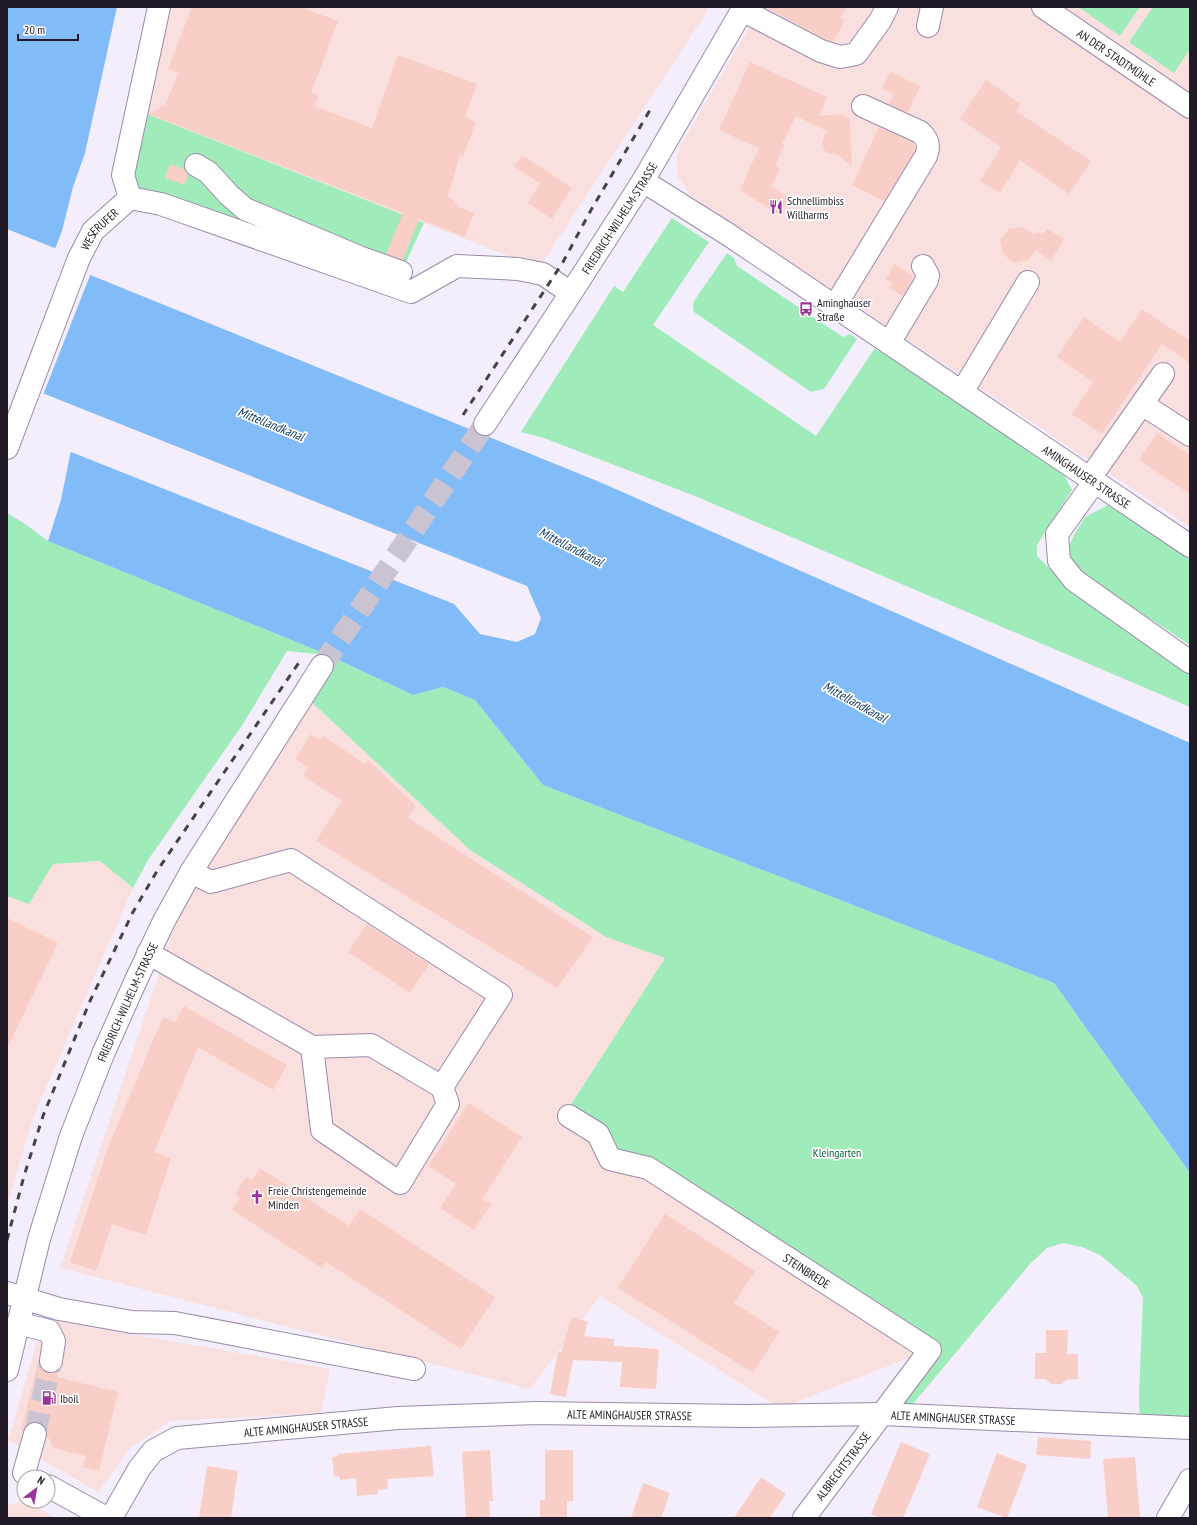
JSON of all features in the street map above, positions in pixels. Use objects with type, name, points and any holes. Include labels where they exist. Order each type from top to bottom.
[{"type":"street","name":"WESERUFER","points":[[7,448],[79,258],[93,231],[130,198],[123,175],[159,7]]},
{"type":"street","points":[[743,8],[767,14],[821,51],[840,57],[856,54],[865,44],[887,7]]},
{"type":"street","name":"AN DER STADTMÜHLE","points":[[1043,7],[1190,107]]},
{"type":"street","name":"FRIEDRICH-WILHELM-STRASSE","points":[[485,424],[643,180],[743,8]]},
{"type":"street","points":[[835,306],[926,156],[928,150],[926,137],[920,132],[863,106]]},
{"type":"street","points":[[196,165],[208,172],[229,195],[245,209],[359,257],[428,283]]},
{"type":"street","name":"AMINGHAUSER STRASSE","points":[[643,180],[729,235],[1190,546]]},
{"type":"street","points":[[130,198],[166,205],[411,292],[457,266],[518,269],[543,274],[571,293]]},
{"type":"street","points":[[889,343],[927,280],[928,275],[923,266]]},
{"type":"street","points":[[962,392],[1028,282]]},
{"type":"street","points":[[1163,374],[1057,534],[1059,561],[1074,580],[1190,662]]},
{"type":"street","points":[[1142,404],[1190,435]]},
{"type":"street","name":"FRIEDRICH-WILHELM-STRASSE","points":[[7,1370],[18,1323],[15,1296],[39,1239],[71,1136],[103,1054],[148,954],[191,872],[322,666]]},
{"type":"street","points":[[191,872],[211,882],[291,860],[501,995],[442,1087]]},
{"type":"street","points":[[148,954],[312,1047],[371,1045],[442,1087],[448,1104],[400,1182],[322,1130],[312,1047]]},
{"type":"street","name":"STEINBREDE","points":[[569,1116],[598,1134],[610,1159],[648,1168],[930,1350],[882,1414]]},
{"type":"street","points":[[15,1296],[59,1309],[132,1322],[175,1322],[414,1369]]},
{"type":"street","points":[[18,1323],[49,1331],[54,1341],[51,1361]]},
{"type":"street","name":"ALTE AMINGHAUSER STRASSE","points":[[111,1518],[138,1469],[153,1451],[177,1438],[398,1418],[536,1414],[738,1416],[882,1414],[1190,1428]]},
{"type":"street","name":"ALBRECHTSTRASSE","points":[[804,1518],[882,1414]]},
{"type":"street","points":[[22,1469],[34,1434]]},
{"type":"street","points":[[1168,1518],[1190,1480]]},
{"type":"street","points":[[56,1490],[106,1518]]},
{"type":"shaded area","points":[[164,7],[710,7],[539,268],[142,112]]},
{"type":"shaded area","points":[[761,7],[1190,7],[1190,527],[691,196],[678,177],[677,156],[681,145]]},
{"type":"shaded area","points":[[303,694],[470,850],[606,937],[665,958],[565,1114],[930,1350],[780,1408],[600,1296],[530,1389],[60,1268],[154,989],[191,872]]},
{"type":"shaded area","points":[[100,861],[133,888],[34,1115],[7,1206],[7,896],[29,904],[53,864]]},
{"type":"shaded area","points":[[44,1319],[330,1369],[321,1413],[170,1421],[130,1448],[98,1492],[8,1440]]},
{"type":"shaded area","points":[[16,1503],[16,1509],[40,1509],[55,1518],[7,1518],[7,1505]]},
{"type":"green space","points":[[1078,7],[1140,7],[1120,36]]},
{"type":"green space","points":[[1153,7],[1190,7],[1190,49],[1174,73],[1129,42]]},
{"type":"green space","points":[[142,112],[424,223],[394,288],[131,186]]},
{"type":"green space","points":[[672,218],[709,242],[653,325],[816,436],[875,348],[1063,473],[1072,490],[1037,545],[1037,556],[1054,573],[1155,649],[1190,672],[1190,707],[695,496],[544,438],[521,432],[614,286],[623,292]]},
{"type":"green space","points":[[727,253],[734,258],[737,266],[843,337],[850,334],[857,339],[824,389],[811,392],[694,312],[694,301]]},
{"type":"green space","points":[[1108,505],[1190,560],[1190,645],[1088,578],[1072,562],[1068,549],[1074,535],[1085,517]]},
{"type":"green space","name":"Kleingarten","points":[[7,513],[48,541],[328,655],[413,695],[443,687],[475,700],[543,785],[1054,983],[1190,1173],[1190,1428],[1140,1426],[1139,1395],[1143,1298],[1137,1286],[1100,1255],[1082,1247],[1063,1243],[1047,1248],[1030,1264],[897,1423],[882,1414],[930,1350],[565,1114],[665,958],[606,937],[470,850],[303,694],[327,655],[287,651],[243,724],[148,860],[133,888],[100,861],[53,864],[29,904],[7,896]]},
{"type":"water","name":"Mittellandkanal","points":[[7,7],[117,7],[85,153],[73,187],[62,231],[51,259],[602,483],[1190,743],[1190,1173],[1054,983],[543,785],[475,700],[443,687],[413,695],[328,655],[48,541],[7,513],[27,444],[71,452],[454,604],[480,634],[517,642],[535,634],[541,618],[527,586],[7,379]]},
{"type":"pier","points":[[7,229],[57,249],[53,258],[91,273],[43,395],[7,381]]},
{"type":"pier","points":[[7,434],[28,443],[71,450],[61,500],[48,541],[7,513]]},
{"type":"building","points":[[192,7],[300,7],[338,21],[311,93],[319,95],[314,106],[372,128],[398,55],[477,84],[465,117],[476,122],[463,156],[460,155],[448,196],[458,207],[474,213],[465,237],[419,219],[403,260],[386,254],[403,213],[149,114],[166,104],[178,73],[168,69]]},
{"type":"building","points":[[765,7],[847,7],[840,18],[845,20],[833,42]]},
{"type":"building","points":[[750,62],[827,97],[819,116],[841,114],[848,118],[850,122],[852,167],[837,154],[828,153],[824,150],[822,142],[827,131],[796,116],[782,144],[784,145],[775,166],[780,169],[771,187],[790,198],[780,215],[740,190],[759,148],[719,130]]},
{"type":"building","points":[[890,72],[920,86],[908,113],[889,104],[894,94],[882,89]]},
{"type":"building","points":[[986,80],[1021,104],[1016,111],[1091,161],[1069,194],[1020,160],[1000,193],[980,181],[1001,147],[960,119]]},
{"type":"building","points":[[879,127],[913,142],[915,147],[915,151],[884,201],[852,185]]},
{"type":"building","points":[[522,155],[572,188],[552,219],[528,203],[540,184],[514,166]]},
{"type":"building","points":[[170,164],[184,169],[188,174],[185,185],[165,178]]},
{"type":"building","points":[[1023,227],[1035,235],[1037,232],[1043,235],[1047,229],[1064,239],[1051,261],[1036,250],[1028,260],[1014,263],[1003,254],[1000,240],[1009,229]]},
{"type":"building","points":[[895,264],[914,277],[903,296],[889,288],[892,283],[886,279]]},
{"type":"building","points":[[1142,309],[1190,341],[1190,363],[1162,344],[1102,434],[1072,414],[1093,382],[1057,357],[1084,317],[1120,342]]},
{"type":"building","points":[[1157,433],[1190,455],[1190,494],[1139,460]]},
{"type":"building","points":[[311,734],[320,740],[323,736],[365,764],[368,760],[416,806],[408,818],[593,937],[557,988],[316,841],[342,801],[303,776],[308,768],[295,759]]},
{"type":"building","points":[[7,918],[58,943],[7,1048]]},
{"type":"building","points":[[367,924],[429,964],[410,993],[348,952]]},
{"type":"building","points":[[184,1006],[287,1065],[273,1090],[198,1047],[154,1152],[171,1158],[146,1235],[112,1224],[96,1271],[70,1262],[111,1138],[163,1017],[175,1022]]},
{"type":"building","points":[[469,1103],[522,1137],[482,1199],[491,1204],[474,1230],[440,1208],[456,1184],[428,1166]]},
{"type":"building","points":[[260,1168],[349,1226],[360,1209],[495,1297],[461,1349],[326,1262],[322,1268],[232,1210],[240,1198],[235,1194],[246,1177],[252,1180]]},
{"type":"building","points":[[665,1214],[755,1271],[734,1303],[779,1332],[753,1373],[618,1288]]},
{"type":"building","points":[[572,1317],[588,1322],[584,1336],[614,1339],[614,1346],[659,1349],[656,1389],[620,1387],[622,1362],[573,1360],[566,1397],[550,1394],[558,1352],[561,1352]]},
{"type":"building","points":[[1046,1330],[1068,1330],[1067,1354],[1078,1354],[1078,1379],[1066,1380],[1062,1384],[1051,1384],[1046,1379],[1035,1379],[1035,1353],[1046,1353]]},
{"type":"building","points":[[39,1358],[39,1365],[44,1371],[55,1373],[59,1370],[57,1377],[118,1392],[99,1471],[83,1467],[86,1456],[53,1448],[49,1438],[47,1437],[47,1431],[39,1422],[32,1422],[26,1425],[23,1431],[21,1431]]},
{"type":"building","points":[[1038,1437],[1091,1441],[1090,1459],[1036,1455]]},
{"type":"building","points":[[901,1442],[930,1454],[903,1518],[880,1518],[871,1514]]},
{"type":"building","points":[[431,1446],[434,1476],[387,1479],[388,1489],[378,1490],[378,1494],[357,1496],[356,1478],[340,1480],[339,1476],[334,1477],[332,1457],[338,1456],[337,1454]]},
{"type":"building","points":[[490,1450],[493,1501],[489,1501],[490,1518],[466,1518],[462,1452]]},
{"type":"building","points":[[545,1450],[573,1450],[573,1501],[567,1501],[567,1518],[540,1518],[540,1500],[545,1500]]},
{"type":"building","points":[[997,1453],[1027,1465],[1007,1518],[977,1507]]},
{"type":"building","points":[[1135,1457],[1140,1518],[1108,1518],[1103,1459]]},
{"type":"building","points":[[207,1466],[238,1471],[231,1518],[199,1518]]},
{"type":"building","points":[[761,1477],[786,1494],[770,1518],[734,1518]]},
{"type":"building","points":[[643,1483],[670,1493],[661,1518],[631,1518]]},
{"type":"tunnel","points":[[322,666],[485,424]]},
{"type":"tunnel","points":[[35,1434],[51,1361]]},
{"type":"railway","points":[[463,415],[563,262],[591,210],[653,105]]},
{"type":"railway","points":[[7,1240],[24,1176],[43,1116],[90,1001],[133,912],[157,871],[302,658]]},
{"type":"place","name":"Schnellimbiss Willharms","points":[[776,207]]},
{"type":"place","name":"Aminghauser Straße","points":[[806,309]]},
{"type":"place","name":"Freie Christengemeinde Minden","points":[[257,1197]]},
{"type":"place","name":"Iboil","points":[[49,1398]]}]
